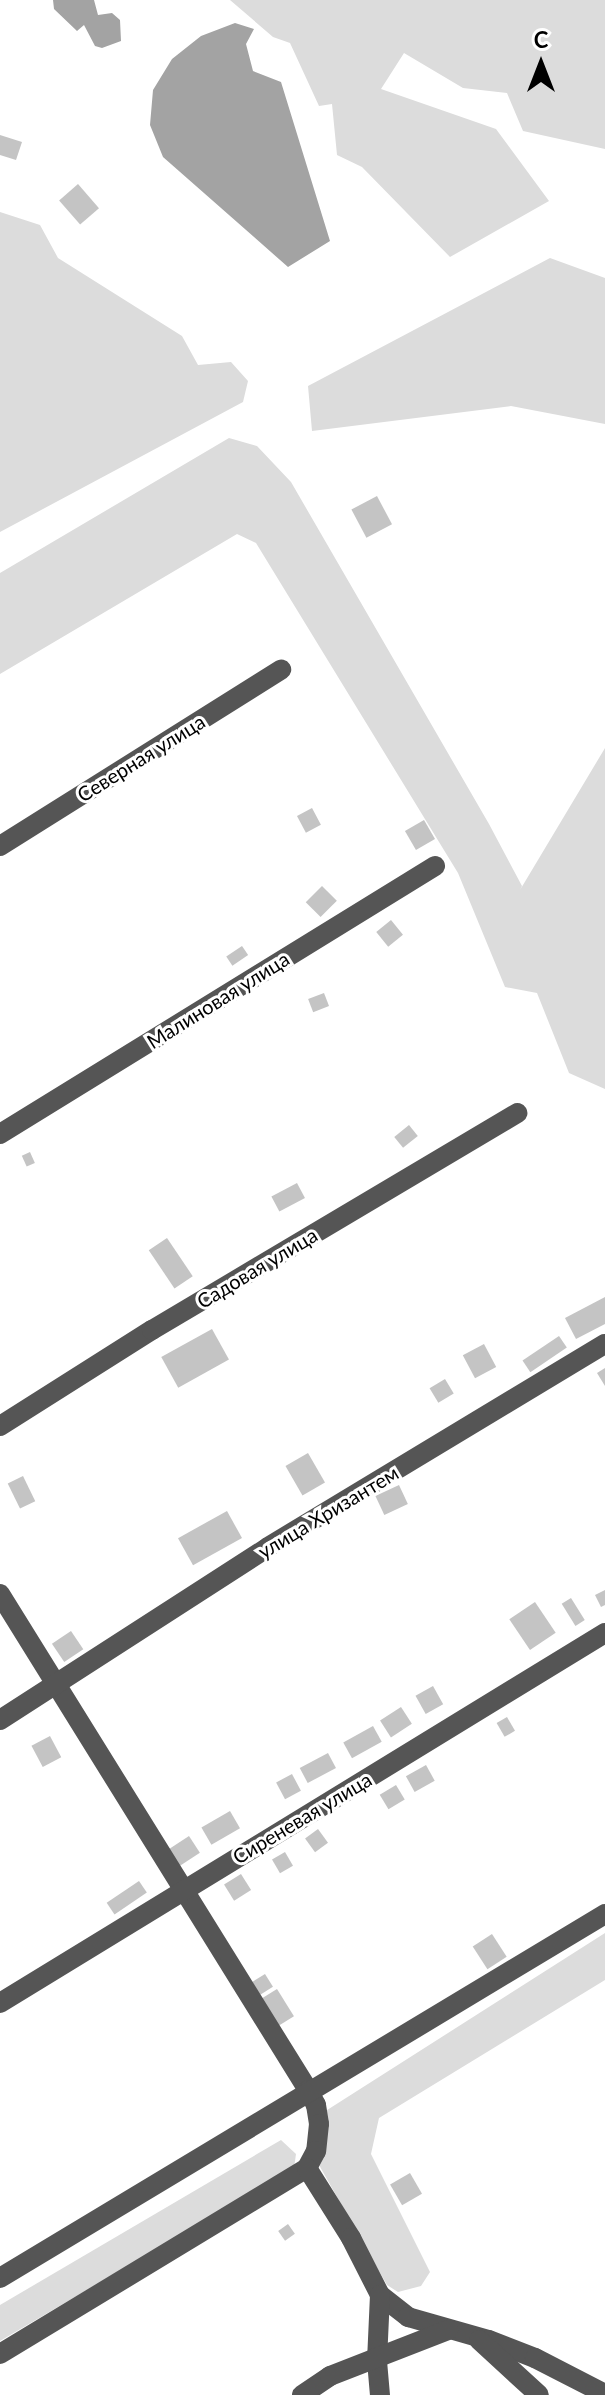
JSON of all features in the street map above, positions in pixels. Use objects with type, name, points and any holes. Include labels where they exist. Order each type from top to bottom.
[{"type":"street","name":"Северная улица","points":[[0,846],[281,670]]},
{"type":"street","name":"Малиновая улица","points":[[0,1134],[435,866]]},
{"type":"street","name":"Садовая улица","points":[[0,1426],[152,1330],[517,1113]]},
{"type":"street","name":"улица Хризантем","points":[[0,1720],[56,1687],[268,1547],[605,1344]]},
{"type":"street","points":[[0,1594],[181,1891],[308,2090],[316,2105],[319,2124],[316,2151],[307,2168],[0,2354]]},
{"type":"street","name":"Сиреневая улица","points":[[0,2003],[605,1633]]},
{"type":"street","points":[[0,2278],[605,1914]]},
{"type":"street","points":[[307,2168],[351,2238],[380,2295],[408,2317],[535,2358],[605,2394]]},
{"type":"street","points":[[380,2295],[377,2361],[380,2395]]},
{"type":"street","points":[[302,2395],[330,2376],[377,2361],[448,2330]]},
{"type":"street","points":[[476,2337],[539,2395]]},
{"type":"shaded area","points":[[53,0],[94,0],[98,15],[112,13],[120,20],[121,41],[102,48],[95,46],[84,25],[77,31],[54,9]]},
{"type":"shaded area","points":[[230,0],[605,0],[605,149],[523,131],[507,93],[463,88],[404,53],[381,89],[496,129],[549,201],[450,257],[362,167],[337,155],[332,104],[319,106],[290,43],[273,37]]},
{"type":"shaded area","points":[[235,23],[254,29],[246,44],[253,71],[281,82],[330,241],[288,267],[163,157],[150,125],[153,90],[172,59],[201,36]]},
{"type":"shaded area","points":[[0,212],[40,225],[58,258],[182,336],[198,365],[231,362],[248,381],[243,402],[0,532]]},
{"type":"shaded area","points":[[550,258],[605,278],[605,424],[511,406],[312,431],[308,386]]},
{"type":"shaded area","points":[[229,438],[257,446],[291,482],[489,824],[522,886],[520,890],[605,748],[605,1089],[569,1073],[537,993],[505,987],[458,873],[256,543],[237,534],[0,674],[0,573]]},
{"type":"shaded area","points":[[605,1933],[605,1980],[379,2118],[371,2154],[430,2272],[421,2286],[398,2292],[387,2285],[319,2165],[324,2112]]},
{"type":"shaded area","points":[[281,2140],[296,2154],[294,2168],[0,2341],[0,2305]]},
{"type":"building","points":[[0,135],[22,142],[16,160],[0,155]]},
{"type":"building","points":[[78,184],[99,208],[80,225],[59,200]]},
{"type":"building","points":[[377,496],[392,524],[366,538],[351,510]]},
{"type":"building","points":[[312,808],[321,825],[306,833],[297,816]]},
{"type":"building","points":[[424,820],[435,839],[416,850],[405,831]]},
{"type":"building","points":[[322,886],[337,901],[321,917],[306,902]]},
{"type":"building","points":[[391,920],[403,935],[388,947],[376,932]]},
{"type":"building","points":[[242,946],[248,955],[232,966],[226,957]]},
{"type":"building","points":[[324,993],[329,1006],[313,1012],[308,999]]},
{"type":"building","points":[[409,1125],[418,1136],[403,1148],[394,1137]]},
{"type":"building","points":[[30,1152],[35,1163],[27,1167],[22,1156]]},
{"type":"building","points":[[297,1183],[305,1198],[279,1212],[271,1197]]},
{"type":"building","points":[[167,1238],[193,1276],[174,1288],[149,1250]]},
{"type":"building","points":[[605,1297],[605,1324],[576,1339],[565,1318]]},
{"type":"building","points":[[212,1329],[229,1360],[178,1388],[161,1357]]},
{"type":"building","points":[[559,1336],[567,1348],[530,1372],[523,1361]]},
{"type":"building","points":[[484,1344],[496,1367],[475,1378],[463,1355]]},
{"type":"building","points":[[605,1368],[605,1386],[597,1373]]},
{"type":"building","points":[[445,1379],[454,1394],[438,1403],[430,1388]]},
{"type":"building","points":[[308,1453],[325,1482],[302,1495],[285,1466]]},
{"type":"building","points":[[23,1476],[35,1501],[20,1509],[8,1483]]},
{"type":"building","points":[[399,1485],[408,1504],[384,1515],[375,1496]]},
{"type":"building","points":[[227,1511],[242,1538],[193,1565],[178,1538]]},
{"type":"building","points":[[605,1590],[605,1605],[601,1607],[595,1595]]},
{"type":"building","points":[[571,1598],[585,1620],[575,1626],[562,1604]]},
{"type":"building","points":[[535,1602],[556,1633],[530,1650],[509,1619]]},
{"type":"building","points":[[71,1631],[83,1649],[64,1662],[52,1644]]},
{"type":"building","points":[[433,1686],[443,1704],[426,1714],[416,1696]]},
{"type":"building","points":[[401,1707],[412,1724],[391,1737],[380,1721]]},
{"type":"building","points":[[507,1717],[515,1731],[505,1737],[497,1723]]},
{"type":"building","points":[[373,1726],[382,1742],[352,1758],[343,1742]]},
{"type":"building","points":[[50,1736],[61,1757],[43,1767],[31,1746]]},
{"type":"building","points":[[328,1753],[336,1768],[308,1783],[300,1768]]},
{"type":"building","points":[[426,1765],[435,1781],[415,1792],[406,1776]]},
{"type":"building","points":[[292,1774],[301,1791],[285,1799],[276,1782]]},
{"type":"building","points":[[396,1785],[405,1800],[388,1809],[380,1795]]},
{"type":"building","points":[[230,1811],[240,1828],[211,1845],[201,1828]]},
{"type":"building","points":[[318,1829],[328,1843],[315,1852],[305,1838]]},
{"type":"building","points":[[189,1836],[200,1853],[174,1870],[163,1853]]},
{"type":"building","points":[[285,1852],[293,1866],[280,1873],[272,1860]]},
{"type":"building","points":[[241,1874],[251,1890],[234,1901],[224,1885]]},
{"type":"building","points":[[139,1881],[147,1893],[114,1914],[107,1903]]},
{"type":"building","points":[[492,1934],[507,1957],[487,1969],[473,1947]]},
{"type":"building","points":[[265,1974],[273,1987],[260,1995],[252,1982]]},
{"type":"building","points":[[277,1989],[294,2016],[277,2027],[260,2000]]},
{"type":"building","points":[[410,2173],[422,2194],[402,2205],[390,2184]]},
{"type":"building","points":[[288,2224],[295,2234],[285,2241],[278,2231]]}]
